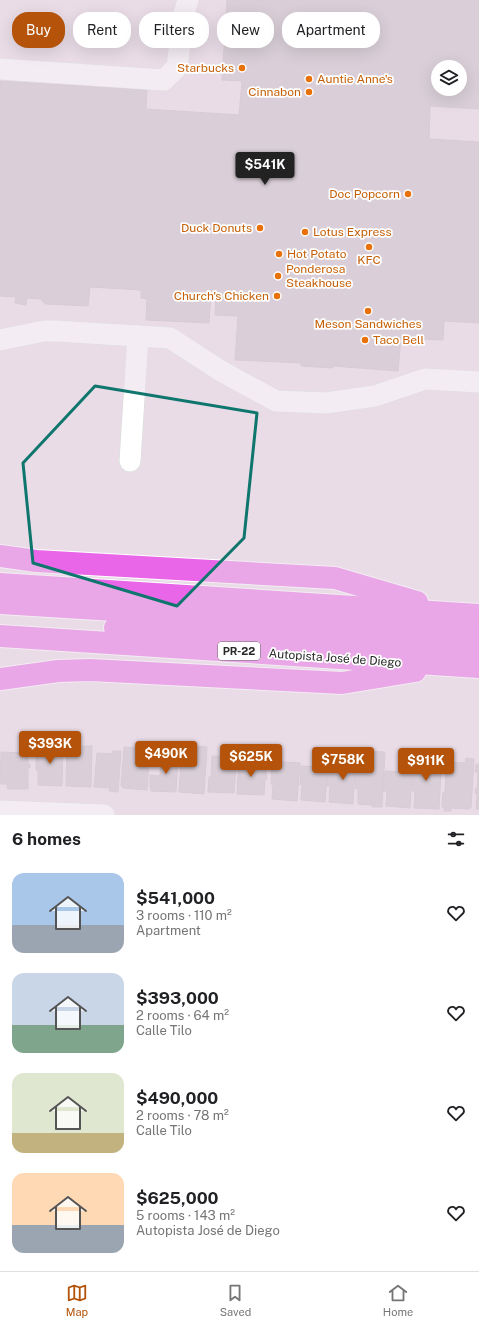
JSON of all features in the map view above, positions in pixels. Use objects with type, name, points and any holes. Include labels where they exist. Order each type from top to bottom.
[{"type":"highway","points":[[0,556],[36,561],[335,578],[452,613]]},
{"type":"highway","points":[[0,584],[479,615]]},
{"type":"highway","points":[[0,603],[454,631],[479,628]]},
{"type":"highway","points":[[0,620],[479,649]]},
{"type":"highway","name":"Autopista José de Diego","points":[[0,636],[479,666]]},
{"type":"highway","points":[[0,679],[58,671],[90,670],[342,683],[453,665]]},
{"type":"street","points":[[0,69],[164,80],[177,67],[188,0]]},
{"type":"street","points":[[0,340],[50,331],[170,338],[221,371],[276,401],[326,403],[375,396],[425,379],[479,382]]},
{"type":"street","points":[[130,461],[138,336]]},
{"type":"street","points":[[11,812],[104,815]]},
{"type":"highlighted area","points":[[95,386],[257,413],[244,538],[177,606],[33,563],[23,463]]},
{"type":"building","points":[[227,0],[479,0],[479,109],[430,106],[429,139],[479,142],[479,323],[444,321],[443,340],[401,338],[398,371],[333,366],[333,368],[301,366],[301,363],[235,360],[238,316],[215,315],[216,295],[211,295],[209,323],[146,320],[147,299],[141,298],[141,290],[90,287],[88,306],[45,304],[41,299],[27,298],[26,305],[15,303],[16,297],[0,296],[0,81],[147,90],[146,109],[239,115],[242,81],[222,80],[224,48],[274,48],[274,12],[226,12]]},
{"type":"building","points":[[45,743],[56,743],[56,748],[63,748],[62,786],[38,785],[36,748],[45,748]]},
{"type":"building","points":[[67,743],[77,743],[76,752],[82,752],[82,746],[92,746],[91,787],[66,786]]},
{"type":"building","points":[[197,746],[207,747],[204,794],[179,792],[181,762],[188,763],[188,755],[196,756]]},
{"type":"building","points":[[124,747],[150,749],[147,790],[123,788],[123,786],[121,786]]},
{"type":"building","points":[[347,750],[356,750],[353,804],[329,802],[330,786],[327,786],[328,767],[346,768]]},
{"type":"building","points":[[112,751],[121,751],[118,792],[109,791],[110,788],[94,787],[97,753],[112,754]]},
{"type":"building","points":[[369,751],[385,752],[382,807],[372,807],[372,805],[358,804],[358,789],[355,788],[356,766],[359,766],[359,764],[367,764]]},
{"type":"building","points":[[1,752],[28,753],[28,764],[30,764],[30,768],[28,768],[28,789],[8,789],[7,784],[0,784]]},
{"type":"building","points":[[413,752],[431,753],[431,766],[440,766],[439,809],[414,808],[415,791],[412,791]]},
{"type":"building","points":[[168,755],[178,755],[176,792],[151,791],[150,775],[160,776],[161,756],[168,757]]},
{"type":"building","points":[[239,755],[247,756],[247,764],[266,764],[267,779],[265,779],[264,795],[237,794]]},
{"type":"building","points":[[212,756],[231,757],[231,765],[236,766],[234,793],[208,792],[209,777],[211,777]]},
{"type":"building","points":[[466,758],[474,759],[471,808],[451,808],[451,811],[444,811],[444,807],[442,807],[443,792],[445,792],[448,762],[465,763]]},
{"type":"building","points":[[272,761],[300,763],[297,801],[272,799]]},
{"type":"building","points":[[318,764],[328,764],[325,802],[301,800],[301,766],[318,767]]},
{"type":"building","points":[[476,764],[479,764],[479,809],[476,809],[477,794],[475,793],[476,788],[477,789],[478,772],[475,772]]},
{"type":"building","points":[[403,769],[412,770],[410,808],[386,806],[387,791],[383,791],[385,771],[403,772]]},
{"type":"place","name":"Starbucks","points":[[242,68]]},
{"type":"place","name":"Auntie Anne's","points":[[309,79]]},
{"type":"place","name":"Cinnabon","points":[[309,92]]},
{"type":"place","name":"Doc Popcorn","points":[[408,194]]},
{"type":"place","name":"Duck Donuts","points":[[260,228]]},
{"type":"place","name":"Lotus Express","points":[[305,232]]},
{"type":"place","name":"KFC","points":[[369,247]]},
{"type":"place","name":"Hot Potato","points":[[279,254]]},
{"type":"place","name":"Ponderosa Steakhouse","points":[[278,276]]},
{"type":"place","name":"Church's Chicken","points":[[277,296]]},
{"type":"place","name":"Meson Sandwiches","points":[[368,311]]},
{"type":"place","name":"Taco Bell","points":[[365,340]]}]
